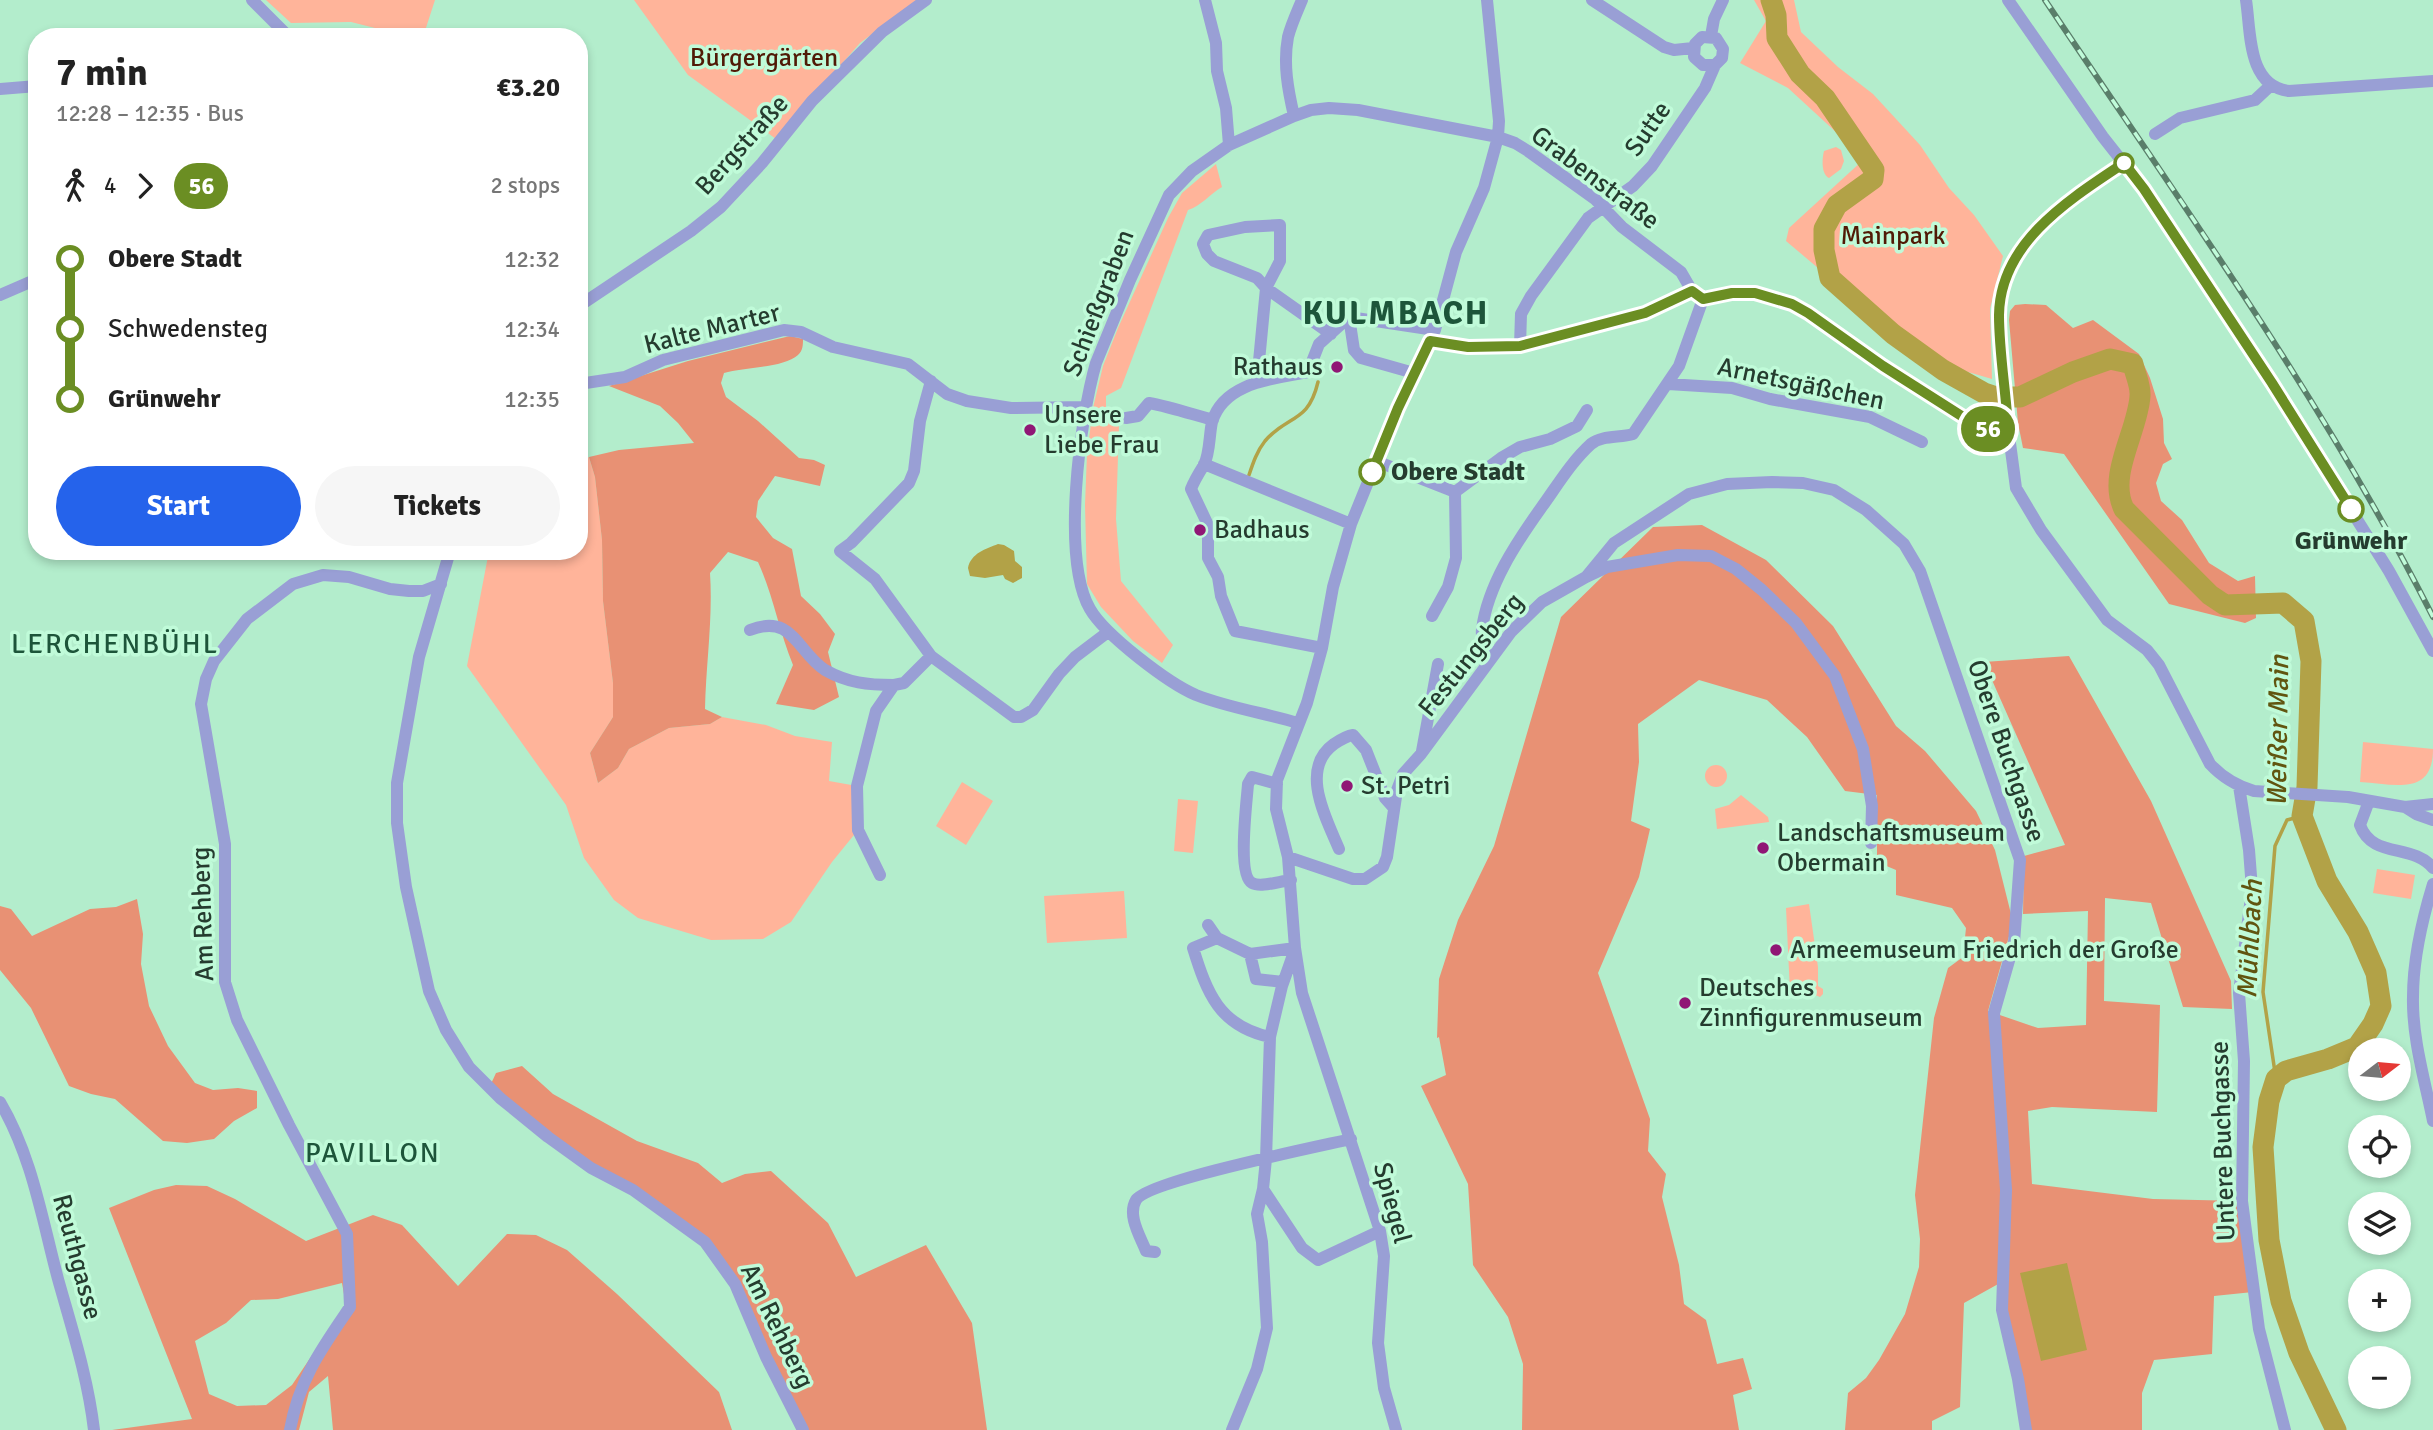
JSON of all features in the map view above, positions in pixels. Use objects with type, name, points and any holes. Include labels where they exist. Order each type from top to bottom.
[{"type":"street","points":[[253,0],[280,28]]},
{"type":"street","name":"Bergstraße","points":[[588,300],[691,231],[721,206],[762,163],[812,101],[882,32],[926,0]]},
{"type":"street","points":[[1205,0],[1216,43],[1217,71],[1226,108],[1229,145]]},
{"type":"street","points":[[1294,116],[1286,65],[1288,36],[1302,0]]},
{"type":"street","points":[[1298,723],[1307,703],[1322,648],[1333,587],[1351,524],[1414,373],[1433,335],[1456,252],[1484,188],[1498,137],[1498,97],[1487,0]]},
{"type":"street","points":[[1592,0],[1664,47],[1674,50],[1693,48]]},
{"type":"street","points":[[1715,65],[1699,63],[1694,57],[1693,48],[1698,40],[1711,36],[1723,0]]},
{"type":"street","points":[[2008,0],[2103,137],[2144,189],[2301,427],[2389,571],[2433,651]]},
{"type":"street","points":[[2246,0],[2256,65],[2270,86],[2288,92],[2433,81]]},
{"type":"street","name":"Sutte","points":[[1520,346],[1521,314],[1531,296],[1588,218],[1633,186],[1652,166],[1705,88],[1715,65],[1722,58],[1723,49],[1719,40],[1711,36]]},
{"type":"street","points":[[2155,134],[2180,118],[2255,100],[2270,86]]},
{"type":"street","points":[[0,89],[28,87]]},
{"type":"street","name":"Schießgraben","points":[[1298,723],[1194,694],[1108,632],[1090,609],[1080,586],[1075,548],[1078,470],[1085,407],[1096,363],[1169,195],[1192,171],[1229,145],[1311,110],[1358,110]]},
{"type":"street","name":"Grabenstraße","points":[[1358,110],[1498,137],[1515,143],[1604,207],[1622,227],[1681,272],[1697,295]]},
{"type":"street","points":[[2124,163],[2046,219],[2033,233],[2009,272],[2002,289],[1999,313],[2008,428],[2016,488],[2041,530],[2107,620],[2147,650],[2159,665],[2210,764],[2217,772],[2239,786],[2275,793],[2348,797],[2405,807],[2433,804]]},
{"type":"street","points":[[1256,383],[1266,288],[1280,261],[1280,225],[1245,227],[1208,234],[1203,244],[1214,261],[1257,278],[1266,288],[1331,334]]},
{"type":"street","points":[[0,295],[28,283]]},
{"type":"street","points":[[1349,317],[1433,335],[1468,347],[1520,346],[1645,313],[1697,295],[1755,293],[1792,304],[1808,313],[1883,366],[1982,429],[2008,428]]},
{"type":"street","points":[[1489,660],[1483,648],[1482,632],[1486,610],[1505,564],[1562,475],[1593,442],[1633,434],[1679,366],[1697,295]]},
{"type":"street","points":[[1322,648],[1235,631],[1224,607],[1218,577],[1208,558],[1208,525],[1191,489],[1196,474],[1204,464],[1213,419],[1225,400],[1240,389],[1256,383],[1308,372],[1319,344],[1349,317]]},
{"type":"street","points":[[1349,317],[1354,350],[1361,358],[1414,373]]},
{"type":"street","name":"Kalte Marter","points":[[588,383],[625,377],[663,360],[784,330],[801,332],[833,347],[908,364],[947,394],[967,401],[1011,408],[1085,407]]},
{"type":"street","points":[[930,381],[920,421],[914,471],[909,483],[852,543],[839,551],[875,579],[931,656],[1007,714],[1021,717],[1032,710],[1075,657],[1108,632]]},
{"type":"street","name":"Arnetsgäßchen","points":[[1668,384],[1732,388],[1770,399],[1870,416],[1922,442]]},
{"type":"street","points":[[1126,418],[1138,416],[1149,403],[1174,407],[1183,412],[1213,419]]},
{"type":"street","points":[[1455,492],[1520,447],[1549,439],[1577,426],[1587,411]]},
{"type":"street","points":[[1376,461],[1455,492]]},
{"type":"street","points":[[1204,464],[1351,524]]},
{"type":"street","name":"Obere Buchgasse","points":[[1586,577],[1614,543],[1689,494],[1727,484],[1772,482],[1802,483],[1834,490],[1866,510],[1904,544],[1920,571],[2020,860],[2014,943],[1994,1013],[2006,1190],[2002,1310],[2018,1379],[2026,1430]]},
{"type":"street","points":[[1432,616],[1448,587],[1456,558],[1455,492]]},
{"type":"street","name":"Festungsberg","points":[[1287,857],[1344,877],[1364,879],[1383,867],[1387,857],[1393,807],[1403,774],[1421,754],[1511,632],[1542,601],[1607,567],[1678,555],[1711,556],[1736,569],[1796,623],[1835,676],[1863,749],[1872,806],[1871,843]]},
{"type":"street","name":"Am Rehberg","points":[[447,560],[419,657],[397,783],[397,823],[406,887],[429,992],[446,1030],[469,1067],[500,1098],[591,1168],[633,1190],[705,1241],[735,1284],[766,1357],[803,1430]]},
{"type":"street","name":"Am Rehberg","points":[[290,1430],[309,1370],[331,1331],[350,1307],[347,1234],[237,1020],[225,982],[225,844],[201,704],[206,679],[214,661],[247,619],[293,584],[323,575],[349,577],[390,589],[410,591],[423,591],[440,584]]},
{"type":"street","points":[[750,630],[761,625],[785,628],[823,669],[858,684],[904,684],[931,656]]},
{"type":"street","name":"Festungsberg","points":[[1421,754],[1438,664]]},
{"type":"street","points":[[880,875],[858,831],[857,786],[876,711],[894,685]]},
{"type":"street","name":"Spiegel","points":[[1298,723],[1281,765],[1276,809],[1291,880],[1295,948],[1302,993],[1380,1231],[1384,1256],[1378,1343],[1384,1388],[1396,1430]]},
{"type":"street","points":[[1339,849],[1326,818],[1315,775],[1322,754],[1328,748],[1353,735],[1366,750],[1385,799],[1393,807]]},
{"type":"street","points":[[1277,784],[1252,777],[1248,784],[1243,846],[1246,867],[1248,880],[1252,883],[1262,885],[1291,880]]},
{"type":"street","name":"Untere Buchgasse","points":[[2239,786],[2252,889],[2239,993],[2244,1061],[2242,1201],[2259,1329],[2285,1430]]},
{"type":"street","points":[[2369,801],[2360,825],[2364,836],[2376,845],[2424,858],[2433,867]]},
{"type":"street","points":[[2405,807],[2433,820]]},
{"type":"street","points":[[2433,884],[2421,925],[2413,997],[2418,1048],[2433,1121]]},
{"type":"street","points":[[1208,925],[1216,938],[1250,954],[1295,948],[1282,984],[1270,1037],[1266,1159],[1257,1214],[1262,1242],[1267,1314],[1264,1340],[1257,1369],[1232,1430]]},
{"type":"street","points":[[1216,938],[1193,948],[1214,1003],[1251,1033],[1270,1037]]},
{"type":"street","points":[[1250,954],[1256,979],[1282,984],[1302,993]]},
{"type":"street","name":"Reuthgasse","points":[[0,1102],[13,1125],[39,1201],[81,1357],[94,1430]]},
{"type":"street","points":[[1154,1252],[1146,1251],[1133,1218],[1133,1208],[1140,1195],[1247,1161],[1351,1139]]},
{"type":"street","points":[[1263,1189],[1302,1248],[1318,1260],[1380,1231]]},
{"type":"green space","points":[[266,0],[435,0],[426,28],[375,28],[351,22],[291,23]]},
{"type":"green space","name":"Bürgergärten","points":[[634,0],[917,0],[860,43],[776,139],[688,75]]},
{"type":"green space","name":"Mainpark","points":[[1754,0],[1794,0],[1801,32],[1838,67],[1873,94],[1920,145],[1949,188],[1974,215],[2003,256],[1990,309],[1992,379],[1951,367],[1914,343],[1869,311],[1786,241],[1789,228],[1862,161],[1838,134],[1788,88],[1740,63],[1766,21]]},
{"type":"green space","points":[[1836,147],[1841,150],[1844,161],[1841,169],[1829,178],[1823,170],[1824,151]]},
{"type":"green space","points":[[1216,164],[1222,187],[1188,210],[1121,388],[1106,396],[1106,408],[1113,417],[1118,417],[1119,425],[1116,519],[1121,581],[1173,645],[1162,663],[1133,641],[1101,607],[1087,584],[1087,454],[1093,408],[1103,366],[1118,328],[1182,193]]},
{"type":"green space","points":[[588,458],[595,477],[602,540],[603,601],[613,683],[613,717],[590,753],[598,783],[618,768],[629,749],[669,728],[710,724],[722,717],[766,725],[795,736],[832,742],[829,781],[857,786],[858,830],[832,862],[791,922],[763,939],[711,940],[638,918],[614,900],[584,858],[566,805],[467,666],[487,560],[588,560]]},
{"type":"green space","points":[[2363,742],[2433,749],[2431,764],[2426,775],[2409,784],[2360,782]]},
{"type":"green space","points":[[1716,765],[1724,768],[1727,776],[1724,784],[1716,787],[1708,784],[1705,776],[1708,768]]},
{"type":"green space","points":[[962,782],[993,801],[966,845],[936,826]]},
{"type":"green space","points":[[1741,795],[1768,817],[1769,822],[1717,829],[1715,809],[1729,805]]},
{"type":"green space","points":[[1178,799],[1198,801],[1193,853],[1174,851]]},
{"type":"green space","points":[[2377,869],[2415,875],[2411,899],[2373,893]]},
{"type":"green space","points":[[1124,891],[1127,938],[1047,943],[1044,896]]},
{"type":"green space","points":[[1809,904],[1818,986],[1823,989],[1820,997],[1790,992],[1786,908]]},
{"type":"shaded area","points":[[2015,305],[2046,305],[2073,328],[2093,320],[2139,354],[2163,419],[2164,443],[2172,459],[2163,464],[2156,483],[2161,501],[2182,520],[2209,563],[2238,581],[2255,576],[2256,618],[2245,623],[2169,604],[2064,454],[2023,448],[2018,423],[2009,320],[2010,311]]},
{"type":"shaded area","points":[[790,336],[803,339],[798,355],[774,365],[724,373],[721,383],[726,397],[758,421],[799,458],[825,465],[820,486],[775,476],[758,501],[756,517],[773,538],[792,549],[801,596],[820,614],[835,634],[828,652],[839,697],[814,710],[776,704],[793,665],[758,562],[728,552],[710,573],[711,607],[705,709],[722,717],[710,724],[669,728],[629,749],[618,768],[598,783],[590,753],[613,717],[613,683],[603,601],[602,540],[595,477],[589,457],[619,450],[694,443],[660,406],[609,386],[688,361]]},
{"type":"shaded area","points":[[1702,525],[1766,560],[1833,626],[1896,726],[1925,751],[1976,811],[1995,850],[2013,922],[1988,1011],[2038,1028],[2086,1025],[2088,911],[2023,914],[2024,856],[2065,845],[1984,662],[2069,656],[2151,801],[2231,981],[2232,1009],[2183,1007],[2151,903],[2105,898],[2104,1001],[2160,1005],[2157,1112],[2052,1107],[2028,1111],[2032,1184],[2153,1199],[2242,1201],[2253,1292],[2214,1296],[2212,1354],[2154,1360],[2142,1393],[2142,1430],[2026,1430],[2000,1283],[1964,1303],[1960,1407],[1932,1421],[1932,1430],[1845,1430],[1848,1393],[1866,1378],[1879,1360],[1905,1314],[1919,1267],[1920,1239],[1915,1195],[1934,1018],[1948,968],[1963,957],[1966,928],[1952,908],[1896,895],[1896,870],[1877,862],[1877,795],[1845,791],[1807,737],[1767,700],[1699,680],[1638,724],[1639,762],[1631,821],[1650,829],[1639,877],[1598,973],[1650,1119],[1648,1151],[1666,1174],[1662,1197],[1679,1265],[1684,1304],[1706,1320],[1717,1364],[1743,1358],[1752,1389],[1733,1395],[1739,1430],[1522,1430],[1523,1364],[1508,1317],[1473,1265],[1468,1184],[1421,1086],[1446,1075],[1439,1037],[1437,1038],[1439,979],[1458,920],[1494,846],[1561,617],[1653,527]]},
{"type":"shaded area","points":[[998,544],[1014,551],[1015,561],[1022,567],[1022,578],[1013,583],[1003,575],[985,578],[970,576],[968,568],[972,559]]},
{"type":"shaded area","points":[[137,899],[143,934],[141,964],[149,1006],[168,1046],[195,1083],[213,1090],[238,1088],[257,1091],[257,1108],[234,1121],[214,1139],[187,1143],[163,1141],[115,1099],[69,1086],[31,1008],[0,970],[0,906],[11,909],[32,936],[90,909],[116,907]]},
{"type":"shaded area","points":[[522,1066],[553,1094],[637,1141],[698,1163],[722,1183],[745,1174],[771,1171],[828,1223],[856,1277],[926,1245],[972,1323],[987,1430],[803,1430],[735,1284],[705,1242],[591,1168],[490,1086],[496,1073]]},
{"type":"shaded area","points":[[176,1185],[207,1186],[235,1199],[306,1241],[373,1215],[402,1225],[458,1286],[507,1234],[536,1235],[567,1250],[719,1392],[732,1430],[333,1430],[328,1376],[309,1392],[299,1430],[112,1430],[192,1419],[109,1208],[154,1190]],"holes":[[[342,1283],[346,1305],[292,1385],[266,1405],[237,1406],[209,1394],[195,1341],[226,1323],[251,1300],[278,1299]]]},
{"type":"shaded area","points":[[2067,1263],[2087,1350],[2041,1361],[2020,1273]]},
{"type":"waterway","name":"Weißer Main","points":[[1771,0],[1776,15],[1777,38],[1800,74],[1825,98],[1874,170],[1873,179],[1837,205],[1824,229],[1824,250],[1830,278],[1893,334],[1943,370],[1996,397],[2020,397],[2073,372],[2110,359],[2133,364],[2140,396],[2119,482],[2124,509],[2210,595],[2225,605],[2283,603],[2304,621],[2311,661],[2307,787],[2302,816],[2327,881],[2358,932],[2376,973],[2381,1006],[2373,1024],[2357,1047],[2286,1071],[2276,1079],[2269,1101],[2263,1147],[2269,1240],[2281,1301],[2299,1353],[2336,1430]]},
{"type":"waterway","points":[[1249,475],[1257,453],[1265,441],[1273,432],[1303,412],[1309,405],[1318,382]]},
{"type":"waterway","name":"Mühlbach","points":[[2276,1079],[2263,992],[2275,846],[2287,820],[2302,816]]},
{"type":"railway","points":[[2045,0],[2297,379],[2345,457],[2433,617]]},
{"type":"bus line","name":"56","points":[[1372,472],[1398,408],[1430,341],[1468,347],[1520,346],[1645,313],[1692,291],[1703,299],[1732,293],[1755,293],[1792,304],[1982,429],[2008,428],[1999,313],[2002,289],[2009,272],[2033,233],[2046,219],[2124,163],[2144,189],[2301,427],[2351,509]]},
{"type":"place","name":"Rathaus","points":[[1337,367]]},
{"type":"place","name":"Unsere Liebe Frau","points":[[1030,430]]},
{"type":"place","name":"Obere Stadt","points":[[1372,472]]},
{"type":"place","name":"Grünwehr","points":[[2351,509]]},
{"type":"place","name":"Badhaus","points":[[1200,530]]},
{"type":"place","name":"St. Petri","points":[[1347,786]]},
{"type":"place","name":"Landschaftsmuseum Obermain","points":[[1763,848]]},
{"type":"place","name":"Armeemuseum Friedrich der Große","points":[[1776,950]]},
{"type":"place","name":"Deutsches Zinnfigurenmuseum","points":[[1685,1003]]},
{"type":"district","name":"KULMBACH","points":[[1396,313]]},
{"type":"district","name":"LERCHENBÜHL","points":[[115,644]]},
{"type":"district","name":"PAVILLON","points":[[373,1153]]}]
